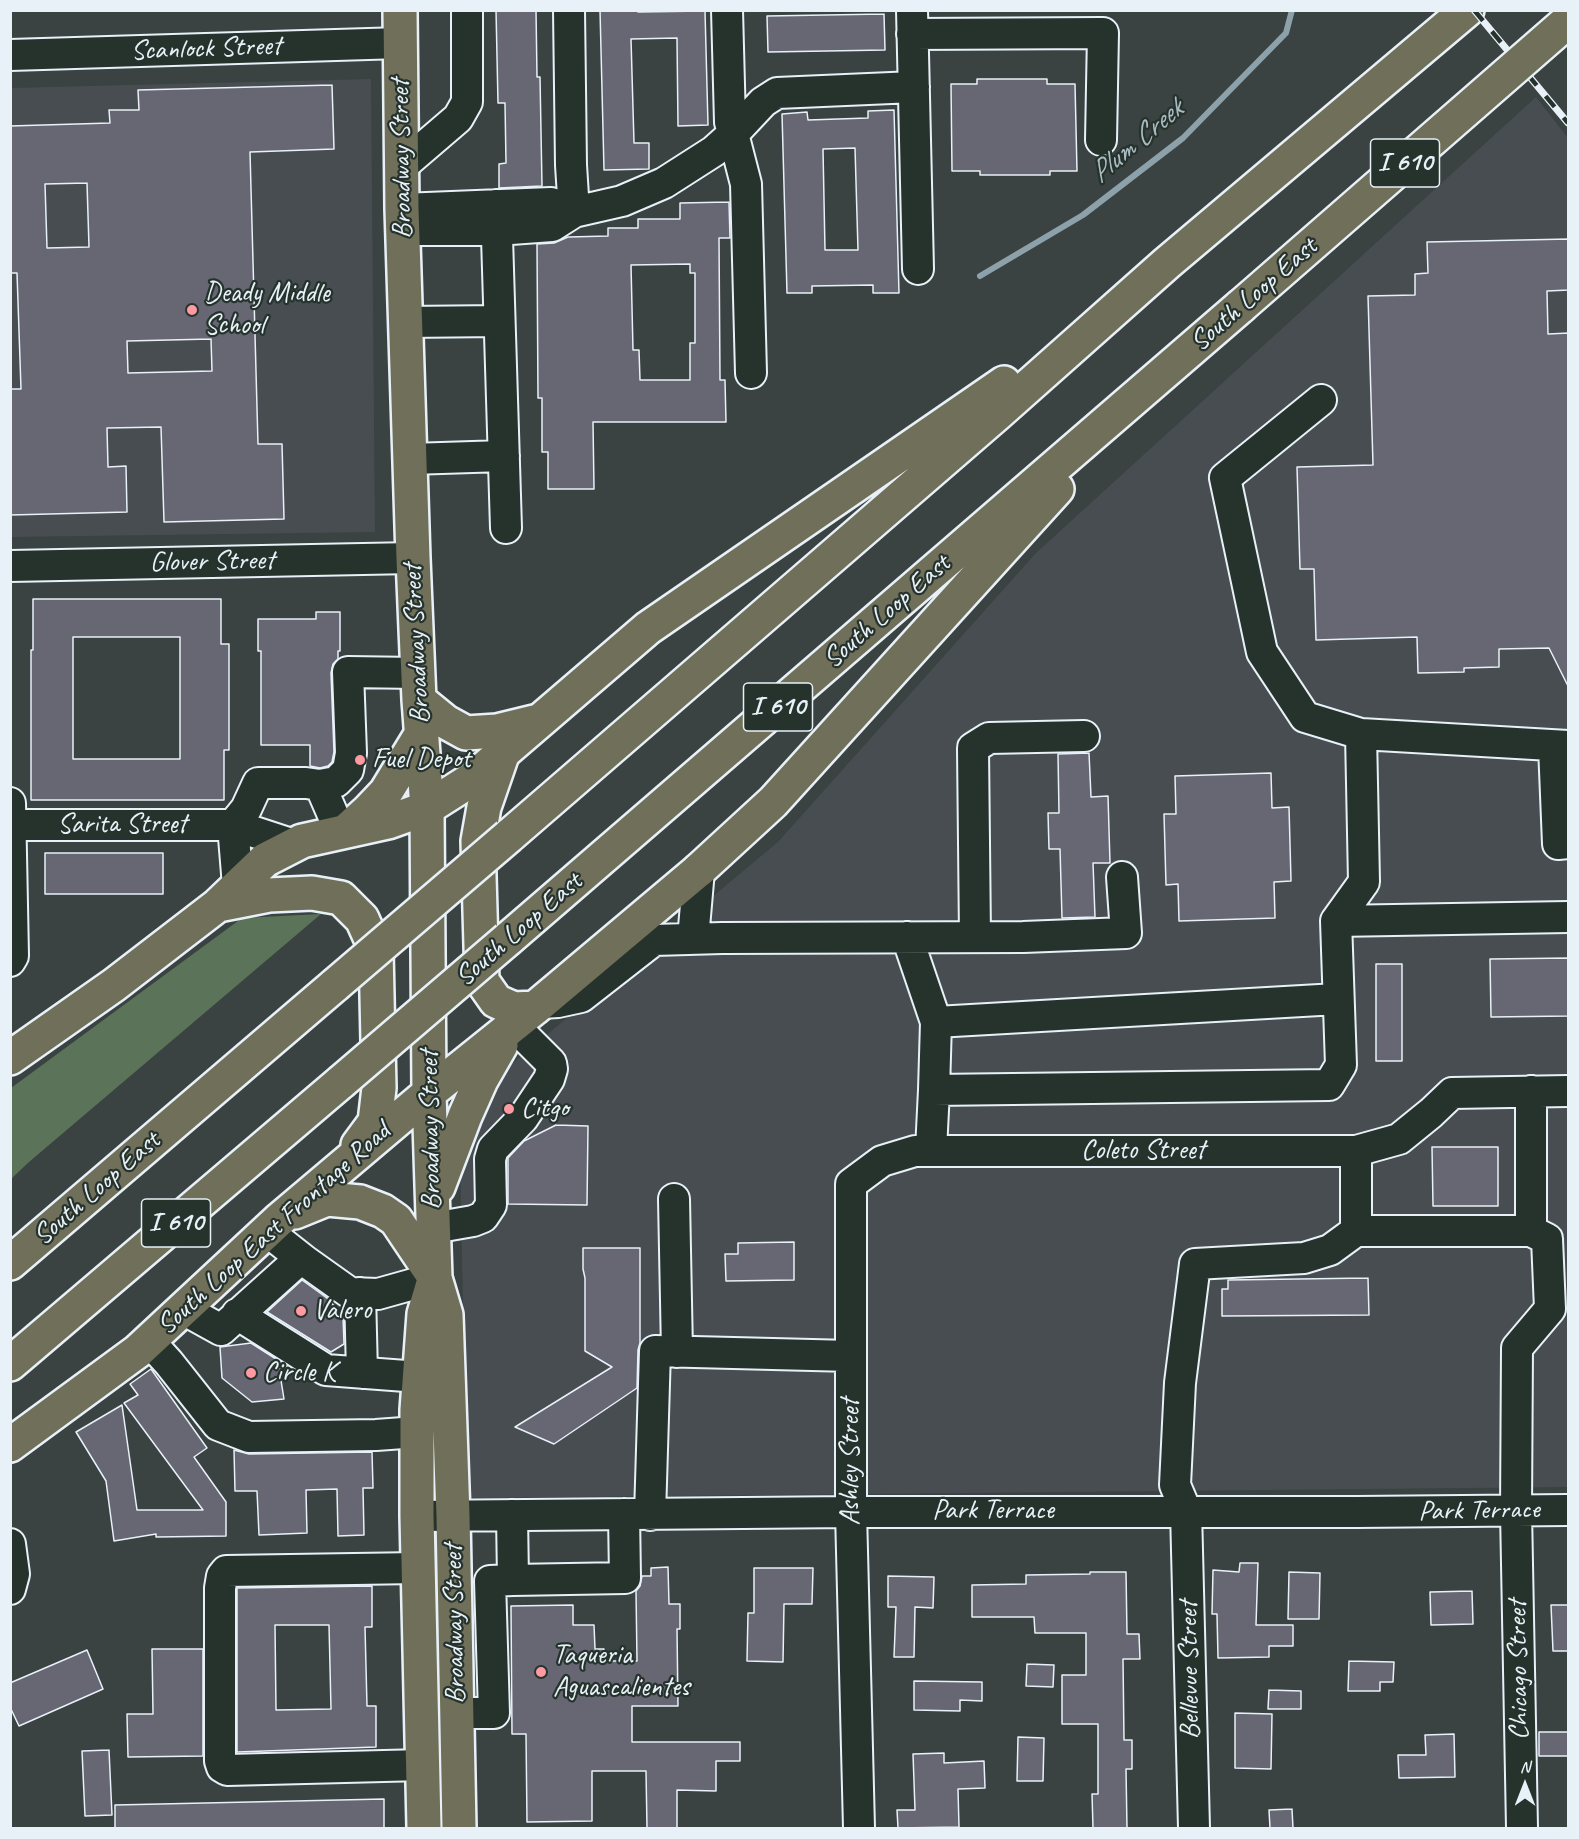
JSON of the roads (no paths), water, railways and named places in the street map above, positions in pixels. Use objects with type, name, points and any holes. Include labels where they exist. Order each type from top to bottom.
[{"type":"main road","name":"Broadway Street","points":[[400,10],[405,322],[413,558],[427,808],[429,1093],[435,1278],[446,1315],[453,1516],[459,1828]]},
{"type":"main road","name":"I 610","points":[[990,406],[1066,339],[1167,263],[1467,10]]},
{"type":"main road","name":"South Loop East","points":[[10,1364],[508,939],[1053,480],[1241,306],[1569,21]]},
{"type":"main road","name":"South Loop East","points":[[10,1263],[508,836],[990,406]]},
{"type":"main road","points":[[10,1058],[114,985],[228,895],[265,860],[302,841],[385,822],[427,808],[471,780],[648,628],[990,406]]},
{"type":"main road","name":"South Loop East Frontage Road","points":[[10,1445],[138,1351],[273,1225],[699,870],[773,802],[1053,480]]},
{"type":"main road","points":[[419,687],[446,722],[466,733],[497,732],[539,721]]},
{"type":"main road","points":[[343,830],[368,811],[386,792],[422,733]]},
{"type":"main road","points":[[433,1215],[455,1143],[481,1080],[529,1012],[514,1009],[496,1001],[482,981],[478,841],[484,807],[503,752]]},
{"type":"main road","points":[[228,895],[312,893],[341,898],[362,920],[376,950],[379,1088],[375,1122],[343,1166]]},
{"type":"main road","points":[[273,1225],[327,1199],[360,1202],[383,1211],[396,1220],[435,1278]]},
{"type":"main road","name":"Broadway Street","points":[[424,1828],[417,1432],[424,1314],[435,1278]]},
{"type":"street","points":[[402,166],[458,118],[467,102],[467,10]]},
{"type":"street","points":[[569,10],[571,165],[574,212]]},
{"type":"street","points":[[727,10],[730,122],[746,184],[751,374]]},
{"type":"street","points":[[918,269],[912,22],[1103,33],[1101,140]]},
{"type":"street","name":"Scanlock Street","points":[[10,55],[401,43]]},
{"type":"street","points":[[402,219],[496,218],[552,226],[574,212],[622,201],[664,183],[714,151],[763,102],[777,93],[914,87]]},
{"type":"street","points":[[496,218],[506,528]]},
{"type":"street","points":[[405,322],[499,321]]},
{"type":"street","points":[[1321,400],[1225,478],[1262,652],[1305,717],[1361,734],[1561,746],[1558,844],[1569,843]]},
{"type":"street","points":[[410,459],[504,456]]},
{"type":"street","name":"Glover Street","points":[[10,566],[413,558]]},
{"type":"street","points":[[228,895],[233,825],[246,809],[258,783],[320,785],[336,782],[348,770],[351,753],[348,672],[419,687]]},
{"type":"street","points":[[934,1090],[1329,1085],[1341,1065],[1336,921],[1364,882],[1361,734]]},
{"type":"street","points":[[975,937],[973,748],[989,738],[1084,736]]},
{"type":"street","points":[[320,785],[343,830]]},
{"type":"street","points":[[10,803],[14,956],[10,961]]},
{"type":"street","name":"Sarita Street","points":[[11,825],[233,825],[294,845]]},
{"type":"street","points":[[693,939],[699,870]]},
{"type":"street","points":[[433,1215],[473,1221],[483,1217],[491,1204],[490,1159],[494,1149],[523,1118],[549,1078],[552,1069],[551,1063],[534,1046],[529,1012],[581,997],[654,940],[1126,933],[1122,877]]},
{"type":"street","points":[[1336,921],[1569,916]]},
{"type":"street","points":[[907,937],[936,1022],[931,1150]]},
{"type":"street","points":[[936,1022],[1338,999]]},
{"type":"street","points":[[1186,1511],[1175,1485],[1180,1383],[1195,1264],[1304,1258],[1330,1250],[1356,1231],[1531,1231],[1531,1091]]},
{"type":"street","name":"Coleto Street","points":[[931,1150],[1356,1151],[1398,1139],[1452,1093],[1569,1091]]},
{"type":"street","points":[[455,1143],[494,1149]]},
{"type":"street","name":"Ashley Street","points":[[859,1828],[851,1512],[851,1184],[882,1161],[915,1151],[931,1150]]},
{"type":"street","points":[[1356,1151],[1356,1231]]},
{"type":"street","points":[[674,1199],[676,1352]]},
{"type":"street","points":[[273,1225],[301,1258],[350,1293],[378,1294],[435,1278]]},
{"type":"street","name":"Chicago Street","points":[[1522,1828],[1516,1511],[1517,1348],[1550,1308],[1547,1239],[1531,1231]]},
{"type":"street","points":[[183,1309],[221,1329],[301,1258]]},
{"type":"street","points":[[360,1293],[362,1372]]},
{"type":"street","points":[[237,1314],[326,1370],[419,1377]]},
{"type":"street","points":[[149,1341],[170,1363],[219,1425],[249,1437],[417,1432]]},
{"type":"street","points":[[457,1713],[494,1713],[490,1581],[626,1578],[637,1515],[655,1351],[851,1356]]},
{"type":"street","name":"Park Terrace","points":[[417,1516],[1569,1510]]},
{"type":"street","name":"Bellevue Street","points":[[1186,1511],[1194,1828]]},
{"type":"street","points":[[512,1515],[513,1581]]},
{"type":"street","points":[[10,1544],[14,1574],[10,1589]]},
{"type":"street","points":[[418,1568],[226,1571],[222,1576],[220,1588],[220,1761],[222,1767],[228,1770],[423,1765]]},
{"type":"waterway","name":"Plum Creek","points":[[980,276],[1083,215],[1183,138],[1286,33],[1292,10]]},
{"type":"railway","points":[[1474,10],[1568,123]]},
{"type":"place","name":"Deady Middle School","points":[[192,310]]},
{"type":"place","name":"Fuel Depot","points":[[360,760]]},
{"type":"place","name":"Citgo","points":[[509,1109]]},
{"type":"place","name":"Valero","points":[[301,1311]]},
{"type":"place","name":"Circle K","points":[[251,1373]]},
{"type":"place","name":"Taqueria Aguascalientes","points":[[541,1672]]}]
